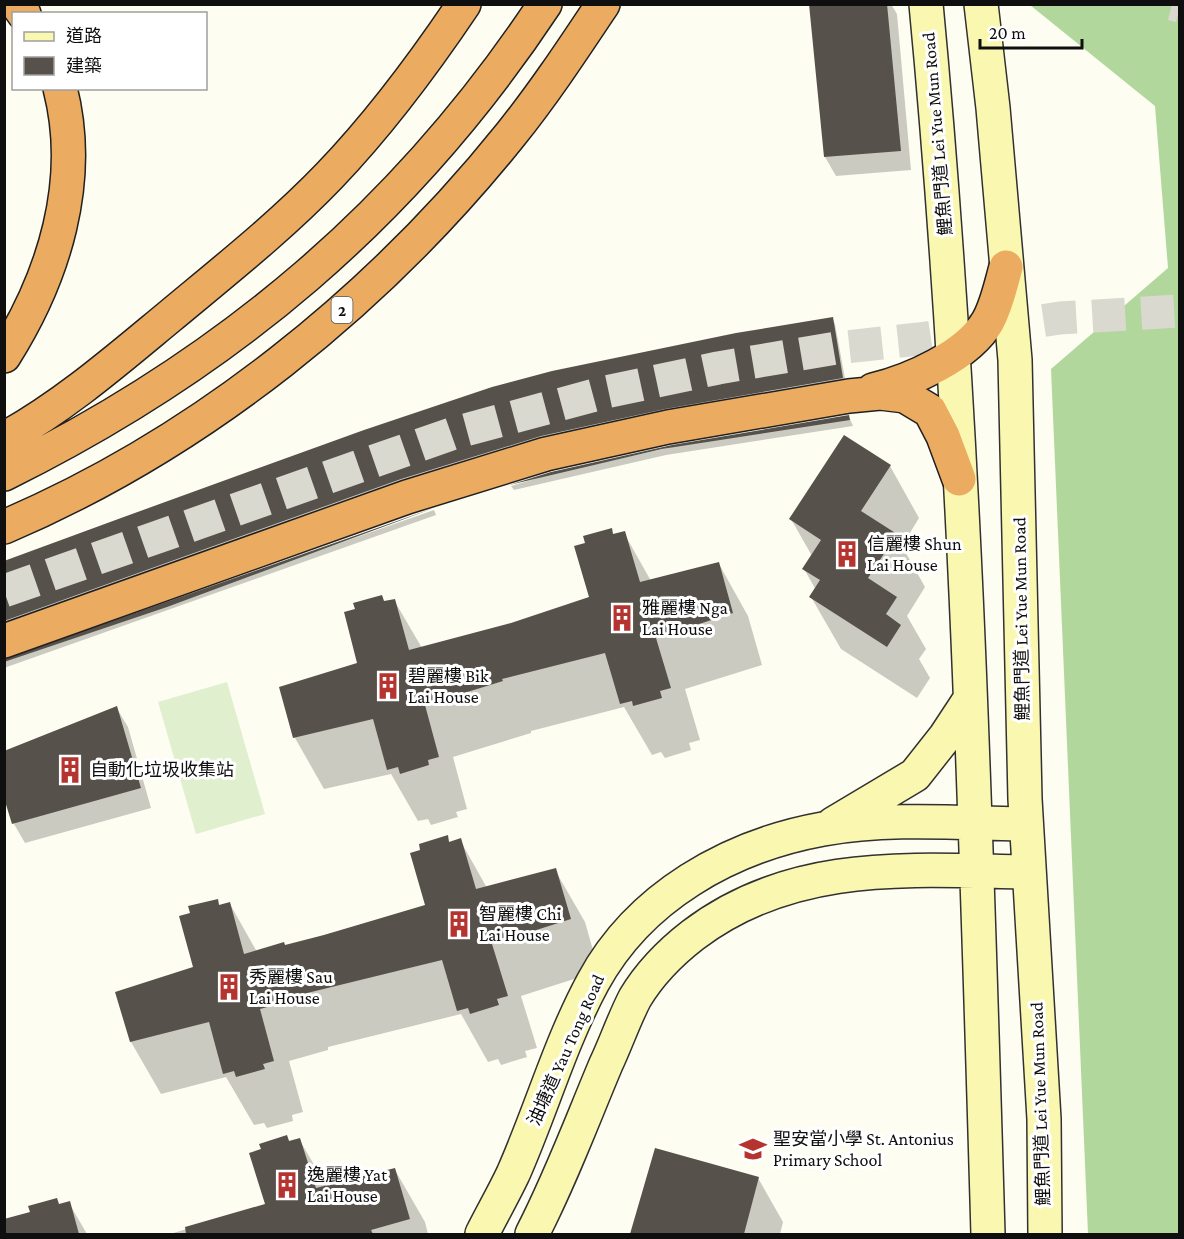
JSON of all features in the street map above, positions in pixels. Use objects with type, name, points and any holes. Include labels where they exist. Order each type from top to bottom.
[{"type":"highway","points":[[4,439],[50,411],[141,340],[268,233],[328,177],[378,122],[419,71],[464,4]]},
{"type":"highway","points":[[4,474],[126,409],[191,367],[254,321],[314,272],[370,219],[424,162],[474,104],[545,4]]},
{"type":"highway","name":"2","points":[[4,527],[81,490],[190,426],[284,359],[345,308],[404,253],[459,195],[532,106],[603,4]]},
{"type":"highway","points":[[4,356],[17,337],[43,279],[64,210],[70,157],[69,130],[60,90]]},
{"type":"highway","points":[[849,396],[912,378],[973,339],[987,321],[1006,267]]},
{"type":"highway","points":[[4,641],[407,497],[546,454],[668,427],[849,396],[880,393],[905,396],[930,411],[943,436],[959,479]]},
{"type":"main road","name":"鯉魚門道 Lei Yue Mun Road","points":[[926,4],[954,353],[978,872],[988,1234]]},
{"type":"main road","name":"鯉魚門道 Lei Yue Mun Road","points":[[981,4],[993,108],[1015,360],[1026,824],[1044,1119],[1045,1234]]},
{"type":"main road","points":[[824,829],[915,775],[945,737],[970,699]]},
{"type":"main road","name":"油塘道 Yau Tong Road","points":[[482,1234],[513,1174],[593,981],[617,945],[672,891],[704,871],[780,839],[824,829],[902,822],[1026,824]]},
{"type":"main road","points":[[532,1234],[564,1167],[636,998],[654,972],[676,949],[721,914],[781,889],[831,877],[866,872],[1028,872]]},
{"type":"green space","points":[[1030,5],[1179,5],[1179,1234],[1088,1234],[1051,369],[1168,268],[1155,106]]},
{"type":"green space","points":[[227,682],[265,814],[196,834],[158,702]]},
{"type":"building","points":[[809,4],[887,4],[901,151],[824,157]]},
{"type":"building","points":[[833,317],[843,378],[665,409],[541,436],[401,479],[4,621],[4,561],[121,518],[364,430],[492,387],[552,371],[736,333]]},
{"type":"building","points":[[849,415],[850,420],[662,449],[509,485],[551,472],[672,445]]},
{"type":"building","name":"信麗樓 Shun Lai House","points":[[844,435],[891,465],[861,511],[897,534],[868,578],[897,597],[886,614],[901,625],[887,647],[809,597],[820,580],[802,569],[821,540],[789,519]]},
{"type":"building","points":[[434,508],[167,607],[4,662],[4,659]]},
{"type":"building","points":[[612,528],[613,534],[625,531],[640,582],[719,562],[733,613],[656,638],[671,688],[660,691],[662,698],[633,706],[632,701],[620,704],[605,653],[502,679],[503,681],[425,705],[439,757],[428,760],[429,765],[400,774],[398,767],[387,770],[373,719],[293,738],[279,687],[357,663],[344,612],[355,609],[353,603],[382,595],[384,601],[395,599],[409,650],[511,623],[589,597],[574,546],[585,543],[583,536]]},
{"type":"building","name":"自動化垃圾收集站","points":[[117,706],[141,788],[12,824],[4,798],[4,751]]},
{"type":"building","points":[[448,835],[449,842],[461,838],[476,889],[556,868],[571,919],[492,944],[508,996],[497,999],[499,1005],[470,1014],[468,1008],[457,1011],[442,960],[299,995],[300,998],[260,1009],[274,1061],[263,1064],[265,1069],[236,1077],[234,1071],[223,1074],[209,1022],[130,1042],[115,992],[193,967],[179,916],[190,913],[188,906],[218,899],[219,905],[230,902],[244,954],[284,942],[285,945],[324,935],[425,905],[410,853],[420,850],[419,844]]},
{"type":"building","name":"逸麗樓 Yat Lai House","points":[[287,1135],[289,1141],[300,1138],[316,1188],[395,1168],[410,1219],[371,1230],[373,1234],[186,1234],[185,1227],[265,1204],[249,1153],[261,1149],[259,1144]]},
{"type":"building","points":[[655,1148],[759,1177],[744,1234],[630,1234]]},
{"type":"building","points":[[57,1198],[59,1204],[70,1201],[79,1234],[4,1234],[4,1219],[30,1212],[28,1206]]},
{"type":"tunnel","points":[[1172,4],[1180,6]]},
{"type":"tunnel","points":[[4,591],[454,433],[606,392],[718,368],[836,348],[919,339],[1060,318],[1180,311]]},
{"type":"place","name":"信麗樓 Shun Lai House","points":[[847,554]]},
{"type":"place","name":"雅麗樓 Nga Lai House","points":[[622,618]]},
{"type":"place","name":"碧麗樓 Bik Lai House","points":[[388,686]]},
{"type":"place","name":"自動化垃圾收集站","points":[[70,770]]},
{"type":"place","name":"智麗樓 Chi Lai House","points":[[459,924]]},
{"type":"place","name":"秀麗樓 Sau Lai House","points":[[229,987]]},
{"type":"place","name":"聖安當小學 St. Antonius Primary School","points":[[753,1149]]},
{"type":"place","name":"逸麗樓 Yat Lai House","points":[[287,1185]]}]
